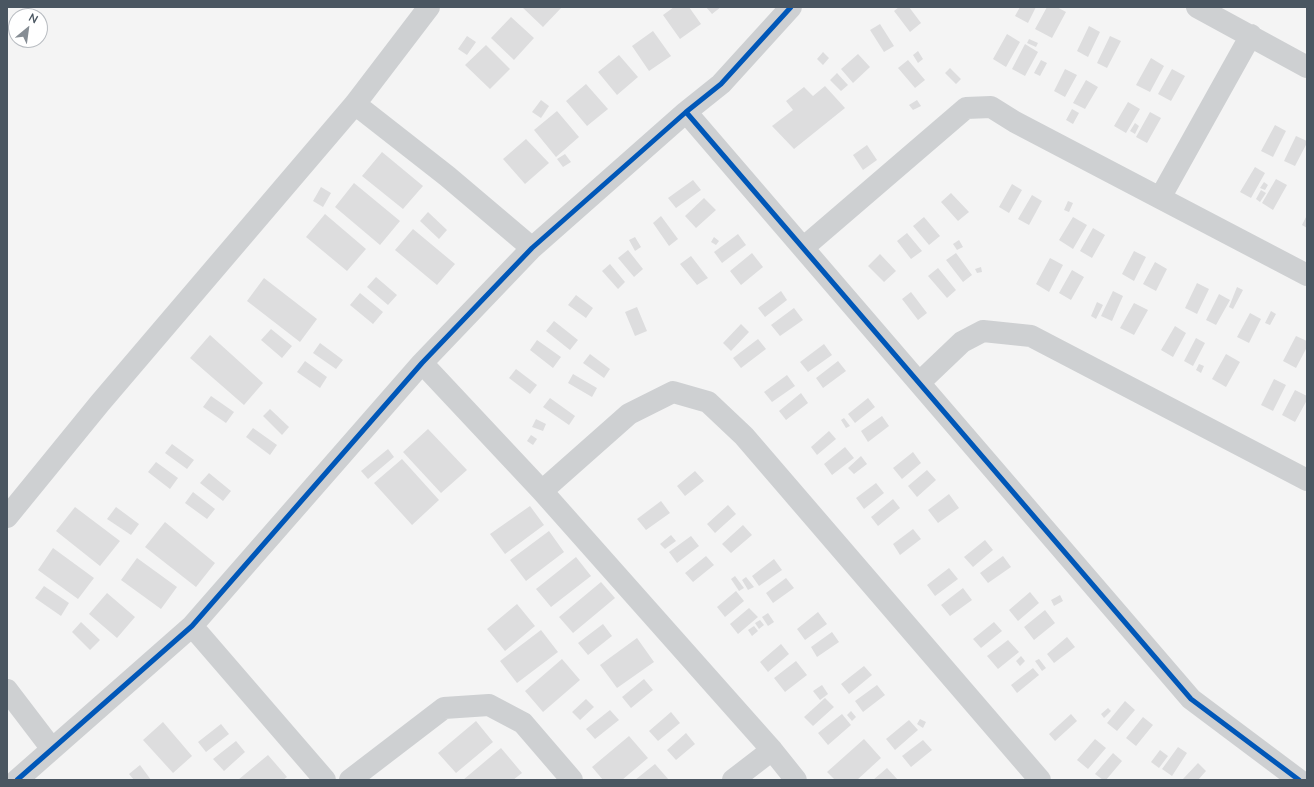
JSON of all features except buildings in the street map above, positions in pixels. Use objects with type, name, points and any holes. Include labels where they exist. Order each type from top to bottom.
[{"type":"street","points":[[7,517],[100,403],[355,104],[429,7]]},
{"type":"street","points":[[17,780],[192,626],[422,363],[532,248],[686,112],[721,84],[791,7]]},
{"type":"street","points":[[1197,7],[1251,35],[1307,67]]},
{"type":"street","points":[[1160,198],[1251,35]]},
{"type":"street","points":[[355,104],[447,176],[532,248]]},
{"type":"street","points":[[803,248],[966,108],[991,107],[1015,122],[1307,275]]},
{"type":"street","points":[[686,112],[1191,700],[1299,780],[1307,769]]},
{"type":"street","points":[[919,383],[962,342],[983,330],[1031,336],[1307,480]]},
{"type":"street","points":[[422,363],[542,491],[772,750],[796,780]]},
{"type":"street","points":[[542,491],[629,414],[673,392],[708,402],[744,436],[1040,780]]},
{"type":"street","points":[[192,626],[325,780]]},
{"type":"street","points":[[7,690],[52,749]]},
{"type":"street","points":[[350,780],[444,708],[489,705],[523,723],[572,780]]},
{"type":"street","points":[[733,780],[772,750]]},
{"type":"cycle path","points":[[17,780],[192,626],[422,363],[532,248],[686,112],[721,84],[791,7]]},
{"type":"cycle path","points":[[686,112],[1191,699],[1299,780]]}]
